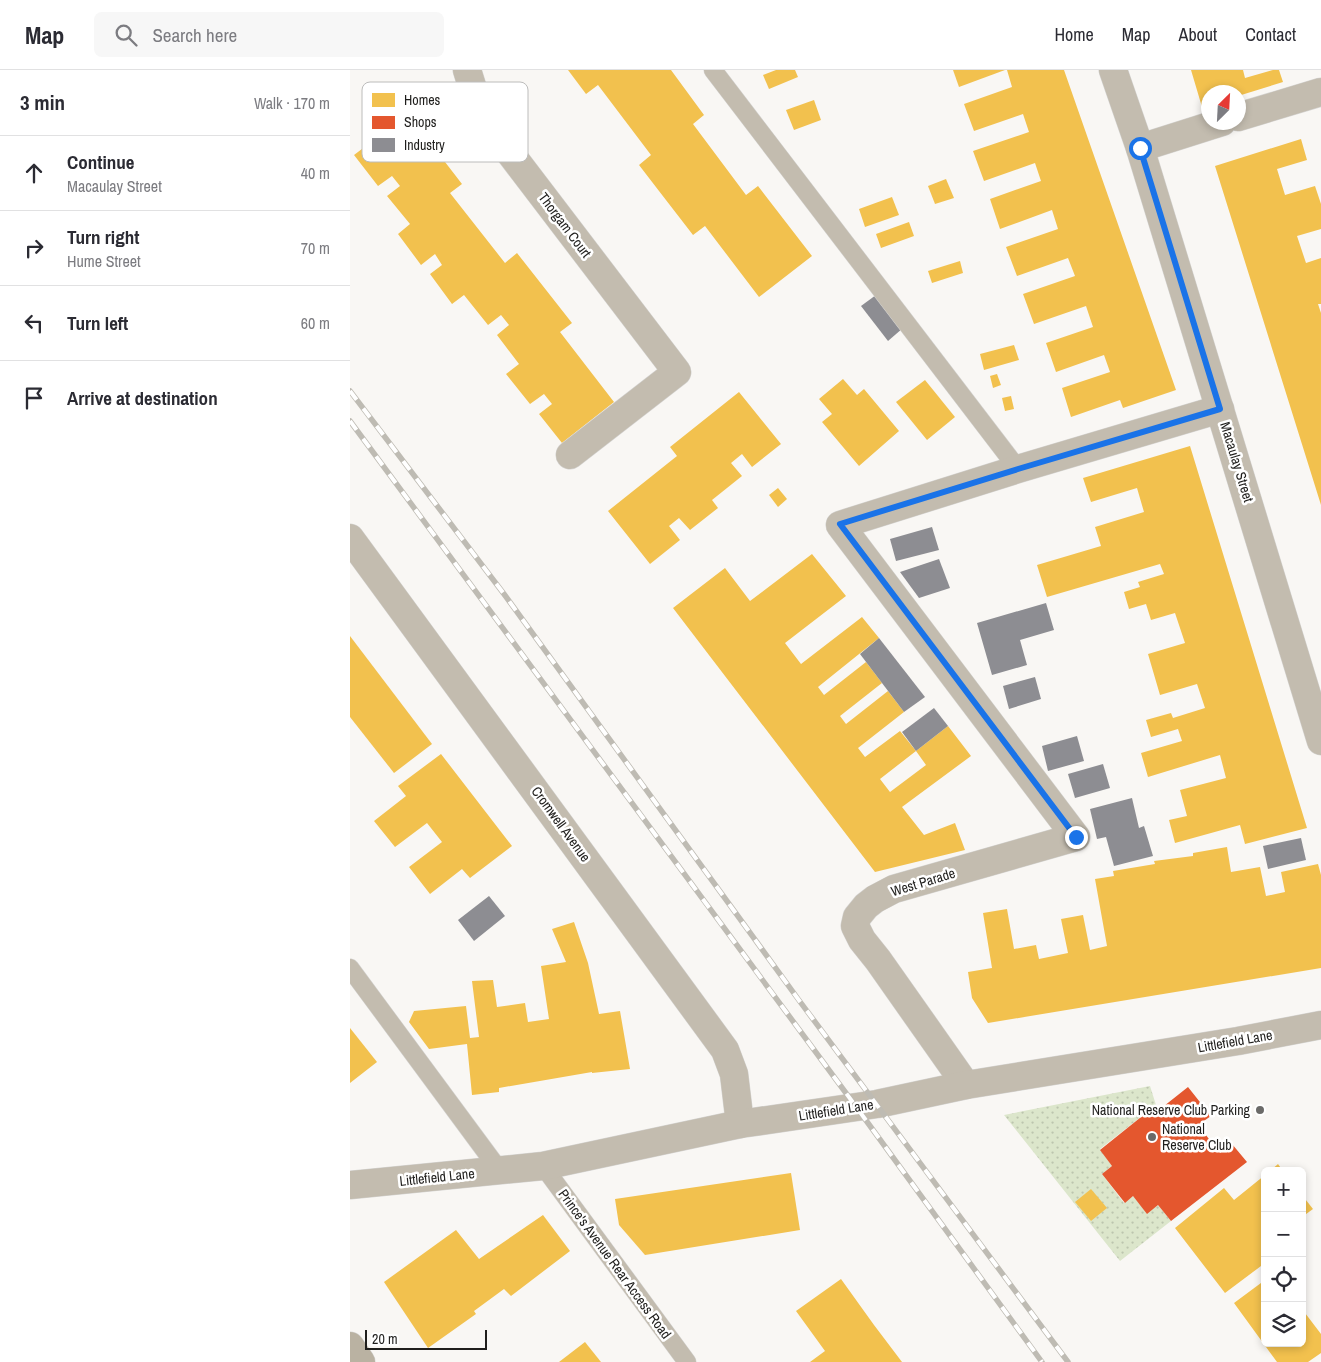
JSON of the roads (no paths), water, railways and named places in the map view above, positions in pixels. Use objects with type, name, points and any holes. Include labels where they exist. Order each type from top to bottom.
[{"type":"main road","points":[[350,1346],[361,1362]]},
{"type":"street","name":"Thorgam Court","points":[[466,70],[470,82]]},
{"type":"street","name":"Macaulay Street","points":[[1113,70],[1140,148],[1321,741]]},
{"type":"street","points":[[1246,115],[1321,92]]},
{"type":"street","points":[[1140,148],[1201,129]]},
{"type":"street","name":"Thorgam Court","points":[[517,162],[677,372],[570,455]]},
{"type":"street","points":[[1018,469],[1220,409]]},
{"type":"street","name":"West Parade","points":[[966,1085],[862,940],[855,926],[857,917],[866,906],[894,889],[1076,837],[840,524],[1018,469]]},
{"type":"street","name":"Cromwell Avenue","points":[[350,538],[725,1050],[734,1074],[740,1124]]},
{"type":"street","name":"Littlefield Lane","points":[[350,1185],[543,1166],[740,1124],[876,1104],[966,1085],[1238,1041],[1321,1025]]},
{"type":"lane","points":[[713,70],[1018,469]]},
{"type":"lane","points":[[350,968],[500,1170]]},
{"type":"lane","name":"Prince's Avenue Rear Access Road","points":[[543,1166],[687,1362]]},
{"type":"railway","points":[[350,391],[504,594],[801,1003],[1068,1362]]},
{"type":"railway","points":[[350,421],[1042,1362]]},
{"type":"place","name":"National Reserve Club Parking","points":[[1260,1110]]},
{"type":"place","name":"National Reserve Club","points":[[1152,1137]]}]
